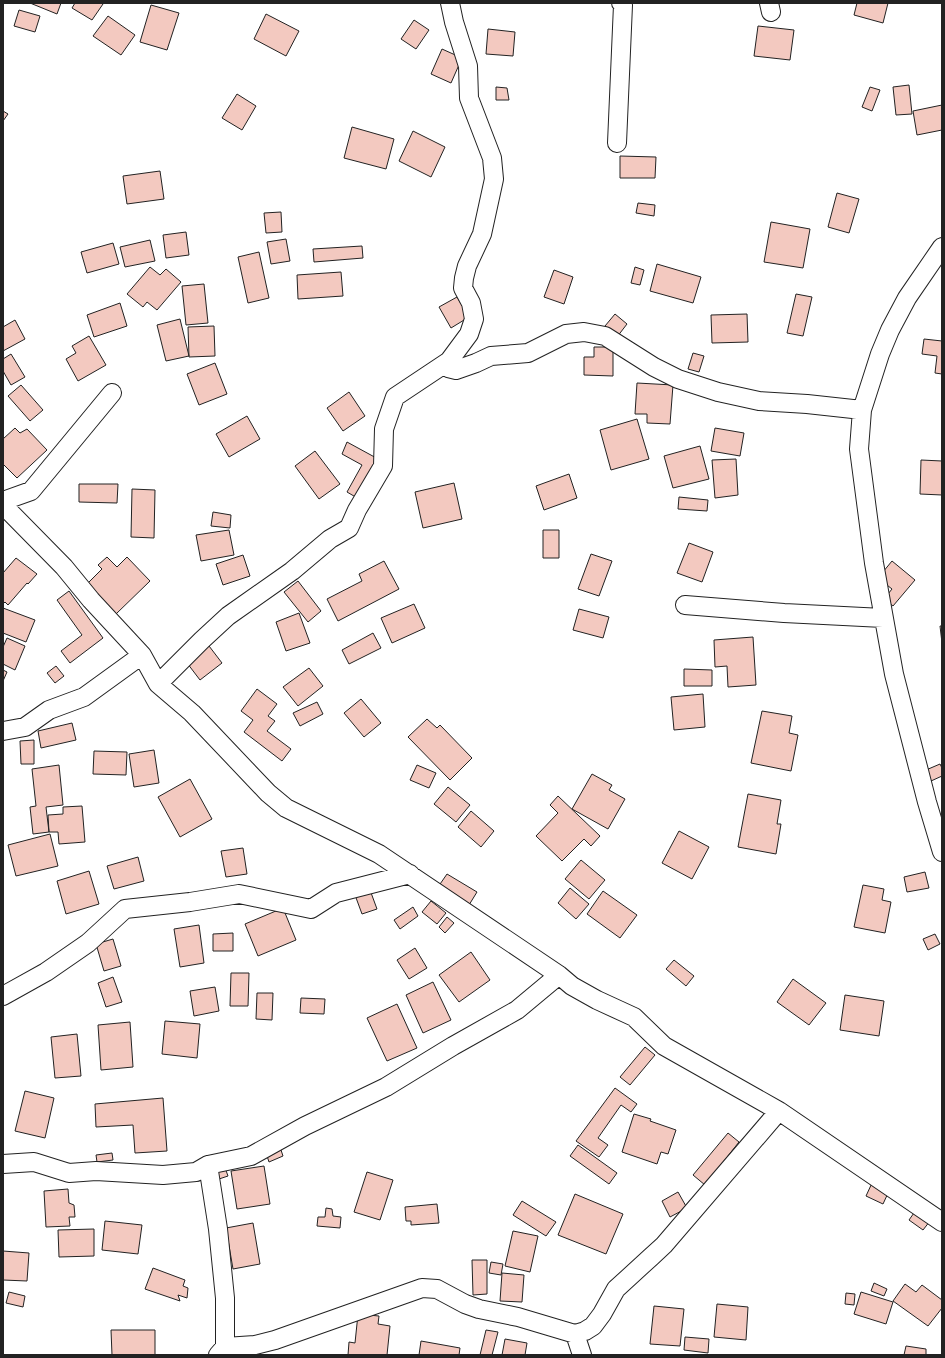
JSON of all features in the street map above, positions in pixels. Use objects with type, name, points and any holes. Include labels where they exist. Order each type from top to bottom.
[{"type":"street","points":[[158,684],[228,616],[288,575],[330,539],[349,528],[383,466],[384,429],[395,397],[449,362],[470,334],[474,319],[471,303],[463,288],[464,278],[467,266],[482,234],[494,179],[492,158],[469,98],[468,66],[454,22],[450,3]]},
{"type":"street","points":[[617,143],[621,3]]},
{"type":"street","points":[[942,246],[907,298],[890,330],[880,354],[862,410],[859,449],[873,555],[894,674],[942,852]]},
{"type":"street","points":[[449,362],[448,368],[456,370],[491,356],[528,353],[566,334],[584,332],[606,336],[654,367],[672,376],[718,392],[759,401],[862,410]]},
{"type":"street","points":[[3,501],[31,491],[112,393]]},
{"type":"street","points":[[3,505],[64,567],[91,600],[142,656],[158,684],[192,713],[268,793],[286,808],[379,854],[559,975],[572,986],[634,1017],[664,1046],[779,1111],[942,1222]]},
{"type":"street","points":[[685,605],[784,613],[883,618]]},
{"type":"street","points":[[3,731],[25,727],[49,710],[84,697],[142,656]]},
{"type":"street","points":[[3,996],[46,972],[88,943],[125,909],[190,902],[239,894],[311,909],[336,893],[410,874]]},
{"type":"street","points":[[3,1164],[34,1162],[69,1173],[96,1171],[163,1175],[196,1172],[208,1165],[252,1156],[305,1126],[386,1087],[452,1046],[517,1010],[559,975]]},
{"type":"street","points":[[208,1165],[218,1229],[225,1298],[222,1351],[275,1340],[422,1288],[437,1289],[472,1306],[575,1334],[585,1331],[593,1326],[602,1314],[616,1289],[664,1245],[779,1111]]},
{"type":"street","points":[[575,1334],[582,1355]]},
{"type":"building","points":[[30,3],[61,3],[57,14]]},
{"type":"building","points":[[75,3],[103,4],[92,20],[72,8]]},
{"type":"building","points":[[857,3],[888,3],[883,23],[854,15]]},
{"type":"building","points":[[151,5],[179,13],[167,50],[140,42]]},
{"type":"building","points":[[19,10],[40,16],[35,32],[14,26]]},
{"type":"building","points":[[266,14],[299,31],[286,56],[254,39]]},
{"type":"building","points":[[108,16],[135,35],[121,55],[93,36]]},
{"type":"building","points":[[414,20],[429,30],[416,49],[401,39]]},
{"type":"building","points":[[758,26],[794,30],[790,60],[754,56]]},
{"type":"building","points":[[488,29],[515,32],[513,56],[486,54]]},
{"type":"building","points":[[442,49],[462,58],[451,83],[431,74]]},
{"type":"building","points":[[909,85],[912,114],[896,115],[893,87]]},
{"type":"building","points":[[496,87],[507,88],[509,100],[496,100]]},
{"type":"building","points":[[870,87],[880,90],[872,111],[862,107]]},
{"type":"building","points":[[237,94],[256,106],[242,130],[222,118]]},
{"type":"building","points":[[942,105],[942,130],[917,135],[913,111]]},
{"type":"building","points":[[3,111],[8,114],[3,121]]},
{"type":"building","points":[[352,127],[394,139],[386,169],[344,158]]},
{"type":"building","points":[[413,131],[445,147],[431,177],[399,161]]},
{"type":"building","points":[[620,156],[656,157],[655,178],[620,178]]},
{"type":"building","points":[[160,171],[164,199],[127,204],[123,176]]},
{"type":"building","points":[[837,193],[859,199],[849,233],[828,227]]},
{"type":"building","points":[[638,203],[655,205],[654,216],[636,213]]},
{"type":"building","points":[[281,212],[282,232],[266,233],[264,213]]},
{"type":"building","points":[[771,222],[810,229],[803,268],[764,262]]},
{"type":"building","points":[[186,232],[189,255],[166,258],[163,235]]},
{"type":"building","points":[[286,239],[290,261],[271,264],[267,242]]},
{"type":"building","points":[[150,240],[155,261],[125,267],[120,247]]},
{"type":"building","points":[[113,243],[119,264],[87,273],[81,252]]},
{"type":"building","points":[[362,246],[363,258],[314,262],[313,249]]},
{"type":"building","points":[[259,252],[269,298],[248,303],[238,257]]},
{"type":"building","points":[[657,264],[701,277],[693,303],[650,291]]},
{"type":"building","points":[[150,267],[160,275],[166,269],[181,282],[157,310],[147,302],[143,307],[127,294]]},
{"type":"building","points":[[635,267],[644,270],[640,285],[631,283]]},
{"type":"building","points":[[554,270],[573,277],[564,304],[544,297]]},
{"type":"building","points":[[341,272],[343,296],[298,299],[297,275]]},
{"type":"building","points":[[204,284],[208,323],[186,325],[182,286]]},
{"type":"building","points":[[796,294],[812,297],[803,336],[787,333]]},
{"type":"building","points":[[457,297],[469,317],[451,328],[439,307]]},
{"type":"building","points":[[120,303],[127,326],[94,337],[87,315]]},
{"type":"building","points":[[615,314],[627,324],[617,337],[605,326]]},
{"type":"building","points":[[747,314],[748,342],[712,343],[711,315]]},
{"type":"building","points":[[180,319],[189,356],[166,361],[157,325]]},
{"type":"building","points":[[15,320],[25,339],[3,351],[3,327]]},
{"type":"building","points":[[214,326],[215,356],[189,357],[188,327]]},
{"type":"building","points":[[89,336],[106,365],[78,381],[66,359],[76,353],[72,346]]},
{"type":"building","points":[[924,339],[942,341],[942,374],[935,373],[937,356],[922,354]]},
{"type":"building","points":[[594,347],[613,347],[613,376],[584,375],[584,357],[594,357]]},
{"type":"building","points":[[693,353],[704,356],[699,372],[688,369]]},
{"type":"building","points":[[11,354],[25,377],[11,385],[3,371],[3,359]]},
{"type":"building","points":[[215,363],[227,394],[199,405],[187,374]]},
{"type":"building","points":[[637,383],[673,385],[670,424],[647,423],[647,414],[635,414]]},
{"type":"building","points":[[21,385],[43,410],[30,421],[8,396]]},
{"type":"building","points":[[349,392],[365,416],[343,431],[327,408]]},
{"type":"building","points":[[247,416],[260,439],[229,457],[216,434]]},
{"type":"building","points":[[637,419],[649,459],[611,470],[600,430]]},
{"type":"building","points":[[15,428],[20,433],[27,429],[47,450],[17,478],[3,464],[3,439]]},
{"type":"building","points":[[715,428],[744,433],[740,456],[711,451]]},
{"type":"building","points":[[347,442],[380,460],[359,499],[347,492],[362,465],[342,454]]},
{"type":"building","points":[[700,446],[709,479],[673,488],[664,456]]},
{"type":"building","points":[[315,451],[340,484],[319,499],[295,466]]},
{"type":"building","points":[[736,459],[738,495],[715,498],[712,460]]},
{"type":"building","points":[[921,460],[942,461],[942,495],[920,494]]},
{"type":"building","points":[[569,474],[577,498],[544,510],[536,486]]},
{"type":"building","points":[[454,483],[462,519],[423,528],[415,492]]},
{"type":"building","points":[[79,484],[118,484],[117,503],[79,502]]},
{"type":"building","points":[[132,489],[155,490],[154,538],[131,537]]},
{"type":"building","points":[[679,497],[708,500],[707,511],[678,509]]},
{"type":"building","points":[[213,512],[231,515],[230,528],[211,526]]},
{"type":"building","points":[[229,530],[234,555],[201,561],[196,535]]},
{"type":"building","points":[[543,530],[559,530],[559,558],[543,558]]},
{"type":"building","points":[[689,543],[713,552],[702,582],[677,573]]},
{"type":"building","points":[[591,554],[612,561],[599,596],[578,589]]},
{"type":"building","points":[[243,555],[250,576],[223,585],[216,564]]},
{"type":"building","points":[[107,557],[117,567],[127,557],[150,581],[116,614],[87,584],[102,569],[98,565]]},
{"type":"building","points":[[16,558],[37,574],[8,605],[5,602],[3,604],[3,573]]},
{"type":"building","points":[[384,561],[399,589],[338,621],[327,599],[362,581],[359,574]]},
{"type":"building","points":[[892,561],[915,580],[893,606],[884,599],[892,589],[878,578]]},
{"type":"building","points":[[298,581],[321,611],[308,622],[284,592]]},
{"type":"building","points":[[69,591],[103,638],[70,663],[61,651],[82,635],[57,600]]},
{"type":"building","points":[[414,604],[425,628],[392,643],[381,618]]},
{"type":"building","points":[[3,608],[35,620],[26,642],[3,633]]},
{"type":"building","points":[[579,609],[609,617],[603,638],[573,630]]},
{"type":"building","points":[[299,613],[310,643],[286,651],[276,622]]},
{"type":"building","points":[[940,626],[942,626],[942,643]]},
{"type":"building","points":[[373,633],[381,648],[349,664],[342,650]]},
{"type":"building","points":[[753,637],[756,685],[728,687],[727,666],[715,667],[714,640]]},
{"type":"building","points":[[7,638],[25,646],[15,670],[3,664],[3,647]]},
{"type":"building","points":[[206,642],[222,663],[200,680],[184,659]]},
{"type":"building","points":[[56,666],[64,676],[55,683],[47,673]]},
{"type":"building","points":[[309,668],[323,686],[298,706],[283,687]]},
{"type":"building","points":[[684,669],[712,670],[712,686],[684,686]]},
{"type":"building","points":[[3,670],[7,672],[3,681]]},
{"type":"building","points":[[257,689],[277,704],[268,716],[275,721],[267,731],[291,749],[282,761],[244,732],[253,720],[241,711]]},
{"type":"building","points":[[703,694],[705,727],[674,730],[671,697]]},
{"type":"building","points":[[361,699],[381,723],[364,737],[344,713]]},
{"type":"building","points":[[317,702],[323,714],[300,726],[293,713]]},
{"type":"building","points":[[762,711],[792,716],[789,733],[798,735],[791,771],[751,763]]},
{"type":"building","points":[[427,719],[437,728],[440,725],[472,758],[450,780],[408,737]]},
{"type":"building","points":[[72,723],[76,740],[41,748],[38,731]]},
{"type":"building","points":[[34,740],[34,764],[21,764],[20,741]]},
{"type":"building","points":[[154,750],[159,783],[134,787],[129,754]]},
{"type":"building","points":[[94,751],[127,752],[126,775],[93,774]]},
{"type":"building","points":[[940,764],[942,768],[942,776],[931,781],[926,770]]},
{"type":"building","points":[[59,765],[63,805],[46,807],[49,832],[33,834],[30,807],[36,806],[32,769]]},
{"type":"building","points":[[417,765],[436,773],[429,788],[410,780]]},
{"type":"building","points":[[592,774],[612,785],[609,790],[625,799],[608,829],[572,809]]},
{"type":"building","points":[[190,779],[212,819],[180,837],[158,797]]},
{"type":"building","points":[[448,787],[470,805],[456,822],[434,804]]},
{"type":"building","points":[[748,794],[781,800],[777,824],[781,824],[776,854],[738,847]]},
{"type":"building","points":[[558,796],[600,836],[591,846],[584,839],[562,861],[536,836],[558,813],[550,805]]},
{"type":"building","points":[[82,806],[85,842],[59,844],[58,832],[49,832],[48,815],[63,814],[63,807]]},
{"type":"building","points":[[471,811],[494,831],[481,847],[458,827]]},
{"type":"building","points":[[679,831],[709,847],[692,879],[662,863]]},
{"type":"building","points":[[50,834],[58,866],[16,876],[8,845]]},
{"type":"building","points":[[243,848],[247,874],[226,877],[221,851]]},
{"type":"building","points":[[138,857],[144,881],[114,889],[107,866]]},
{"type":"building","points":[[581,860],[605,880],[589,899],[565,879]]},
{"type":"building","points":[[89,871],[99,904],[66,914],[57,881]]},
{"type":"building","points":[[925,872],[929,888],[907,892],[904,877]]},
{"type":"building","points":[[447,874],[477,892],[469,905],[438,887]]},
{"type":"building","points":[[863,885],[884,889],[882,900],[891,902],[885,933],[854,927]]},
{"type":"building","points":[[570,888],[589,904],[576,919],[558,903]]},
{"type":"building","points":[[370,890],[377,909],[362,914],[355,895]]},
{"type":"building","points":[[603,891],[637,915],[620,938],[587,914]]},
{"type":"building","points":[[431,901],[446,913],[437,924],[422,912]]},
{"type":"building","points":[[413,907],[418,916],[400,929],[394,920]]},
{"type":"building","points":[[283,908],[296,940],[258,956],[245,924]]},
{"type":"building","points":[[447,917],[454,923],[445,933],[439,927]]},
{"type":"building","points":[[199,925],[204,963],[180,967],[174,929]]},
{"type":"building","points":[[233,933],[233,951],[213,951],[213,934]]},
{"type":"building","points":[[935,934],[940,944],[928,950],[923,939]]},
{"type":"building","points":[[113,939],[121,966],[104,971],[96,944]]},
{"type":"building","points":[[415,948],[427,968],[409,979],[397,960]]},
{"type":"building","points":[[471,952],[490,980],[459,1002],[439,975]]},
{"type":"building","points":[[674,960],[694,976],[686,986],[666,969]]},
{"type":"building","points":[[231,973],[249,973],[248,1006],[230,1006]]},
{"type":"building","points":[[113,977],[122,1002],[106,1007],[98,983]]},
{"type":"building","points":[[793,979],[826,1003],[809,1025],[777,1002]]},
{"type":"building","points":[[433,982],[451,1020],[423,1033],[406,995]]},
{"type":"building","points":[[215,987],[219,1011],[194,1016],[190,991]]},
{"type":"building","points":[[257,993],[273,993],[272,1020],[256,1019]]},
{"type":"building","points":[[845,995],[884,1001],[879,1036],[840,1030]]},
{"type":"building","points":[[301,998],[325,999],[324,1014],[300,1013]]},
{"type":"building","points":[[397,1004],[417,1048],[387,1061],[367,1018]]},
{"type":"building","points":[[165,1021],[200,1024],[197,1058],[162,1054]]},
{"type":"building","points":[[130,1022],[133,1067],[101,1070],[98,1025]]},
{"type":"building","points":[[77,1034],[81,1076],[55,1078],[51,1037]]},
{"type":"building","points":[[645,1047],[655,1055],[630,1085],[620,1077]]},
{"type":"building","points":[[615,1088],[637,1104],[631,1112],[621,1105],[598,1138],[608,1145],[599,1157],[576,1141]]},
{"type":"building","points":[[25,1091],[54,1098],[45,1138],[15,1131]]},
{"type":"building","points":[[163,1098],[167,1151],[135,1153],[133,1125],[96,1127],[95,1104]]},
{"type":"building","points":[[634,1114],[651,1119],[650,1121],[676,1130],[668,1154],[661,1152],[657,1164],[622,1152]]},
{"type":"building","points":[[728,1133],[739,1142],[705,1185],[693,1175]]},
{"type":"building","points":[[279,1144],[283,1156],[269,1162],[265,1150]]},
{"type":"building","points":[[578,1145],[617,1173],[609,1184],[570,1156]]},
{"type":"building","points":[[112,1153],[113,1160],[97,1162],[96,1155]]},
{"type":"building","points":[[224,1165],[228,1176],[216,1180],[212,1169]]},
{"type":"building","points":[[264,1166],[270,1204],[237,1209],[231,1171]]},
{"type":"building","points":[[367,1172],[393,1180],[380,1220],[354,1212]]},
{"type":"building","points":[[872,1183],[889,1191],[883,1204],[866,1196]]},
{"type":"building","points":[[68,1189],[69,1203],[74,1205],[75,1217],[69,1217],[70,1226],[46,1227],[44,1191]]},
{"type":"building","points":[[678,1192],[687,1208],[670,1217],[662,1201]]},
{"type":"building","points":[[575,1194],[623,1214],[606,1254],[558,1235]]},
{"type":"building","points":[[522,1201],[556,1222],[546,1236],[513,1215]]},
{"type":"building","points":[[437,1204],[439,1223],[411,1225],[411,1221],[406,1221],[405,1207]]},
{"type":"building","points":[[326,1208],[332,1209],[333,1216],[341,1217],[340,1228],[317,1226],[318,1217],[325,1217]]},
{"type":"building","points":[[916,1210],[930,1221],[923,1230],[909,1220]]},
{"type":"building","points":[[105,1221],[142,1225],[138,1254],[102,1250]]},
{"type":"building","points":[[253,1223],[260,1264],[233,1269],[226,1228]]},
{"type":"building","points":[[94,1229],[94,1256],[59,1257],[58,1230]]},
{"type":"building","points":[[513,1231],[538,1236],[530,1272],[505,1266]]},
{"type":"building","points":[[3,1251],[29,1253],[27,1281],[3,1280]]},
{"type":"building","points":[[472,1260],[487,1260],[487,1294],[473,1295]]},
{"type":"building","points":[[491,1262],[503,1264],[501,1275],[489,1273]]},
{"type":"building","points":[[153,1268],[185,1280],[183,1286],[188,1288],[187,1298],[178,1295],[180,1301],[145,1289]]},
{"type":"building","points":[[502,1273],[524,1275],[522,1302],[500,1301]]},
{"type":"building","points":[[874,1283],[887,1289],[884,1296],[871,1291]]},
{"type":"building","points":[[905,1284],[916,1292],[922,1285],[942,1300],[942,1308],[928,1326],[893,1301]]},
{"type":"building","points":[[9,1292],[25,1296],[23,1307],[6,1303]]},
{"type":"building","points":[[861,1292],[893,1302],[886,1324],[854,1314]]},
{"type":"building","points":[[846,1293],[855,1294],[854,1305],[845,1304]]},
{"type":"building","points":[[717,1304],[748,1307],[746,1340],[714,1337]]},
{"type":"building","points":[[654,1306],[684,1309],[680,1346],[650,1344]]},
{"type":"building","points":[[358,1314],[379,1316],[378,1324],[390,1326],[387,1355],[348,1355],[349,1342],[355,1343]]},
{"type":"building","points":[[111,1330],[155,1330],[155,1355],[112,1355]]},
{"type":"building","points":[[486,1330],[498,1332],[492,1355],[480,1355]]},
{"type":"building","points":[[685,1337],[709,1339],[708,1353],[684,1350]]},
{"type":"building","points":[[505,1339],[527,1343],[525,1355],[502,1355]]},
{"type":"building","points":[[421,1341],[460,1348],[459,1355],[419,1355]]},
{"type":"building","points":[[906,1346],[926,1349],[926,1355],[904,1355]]}]
